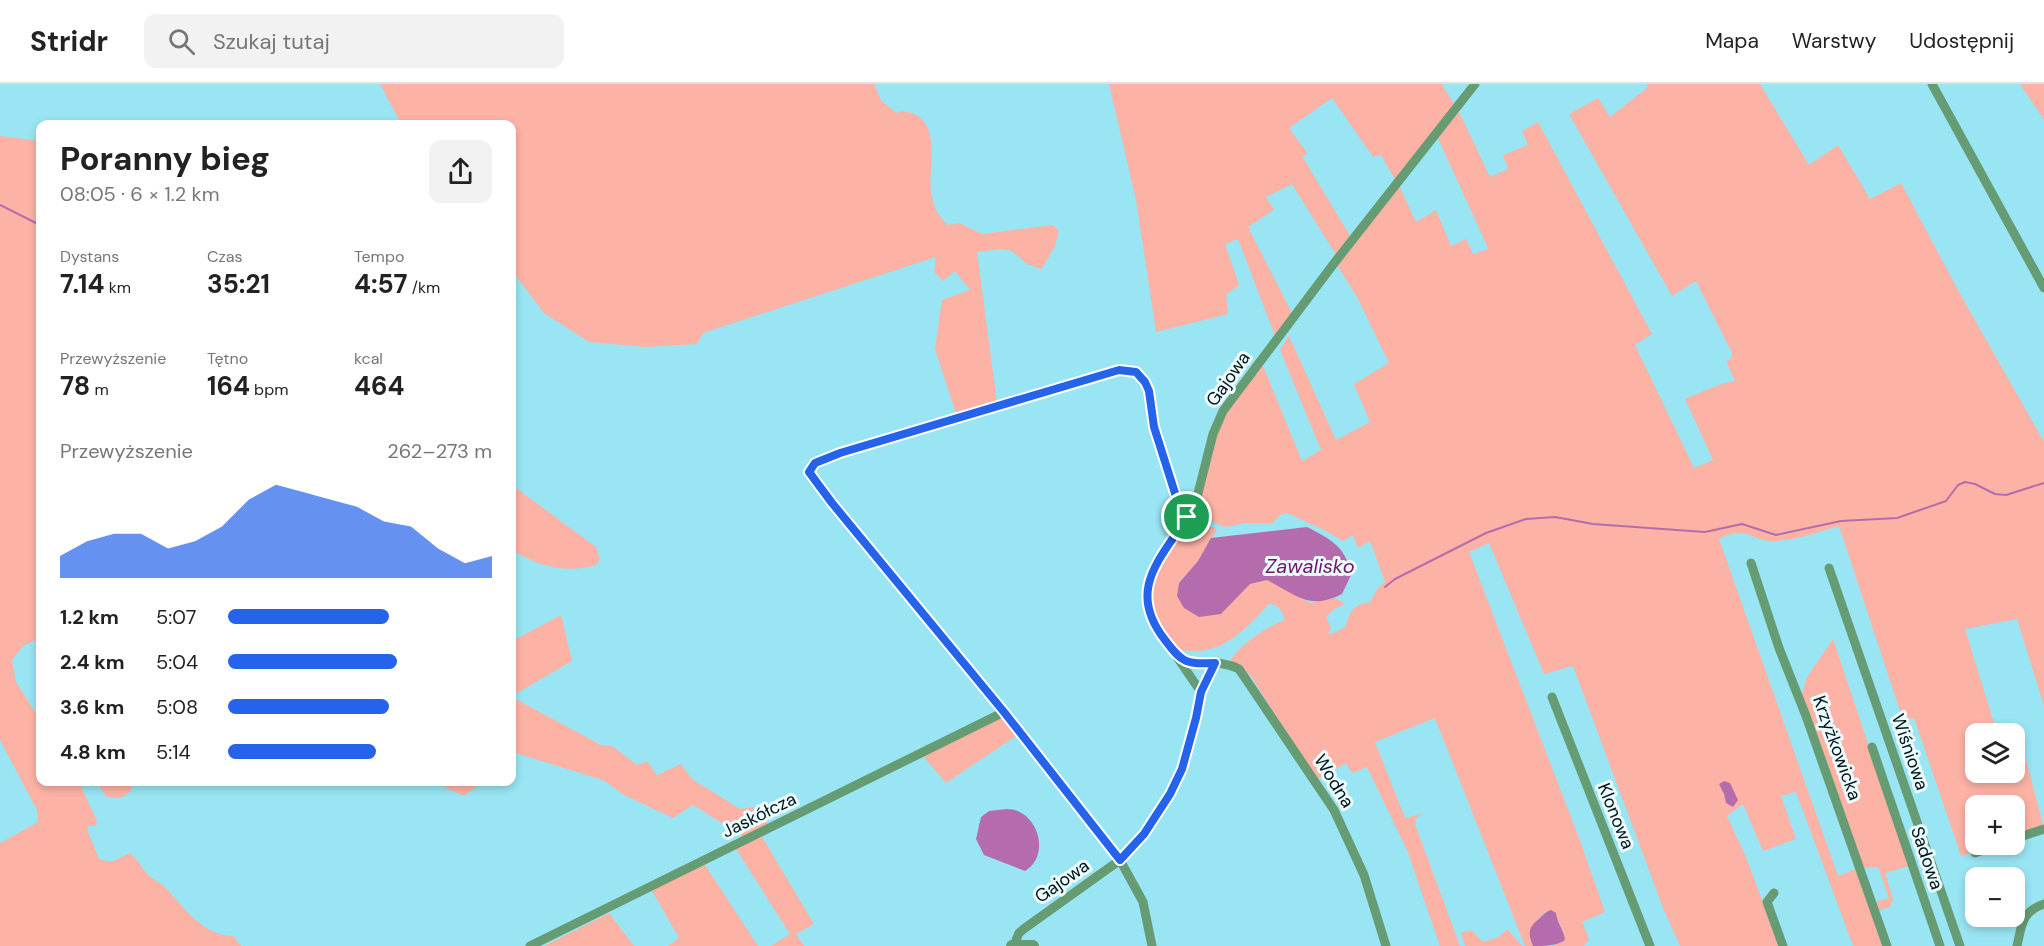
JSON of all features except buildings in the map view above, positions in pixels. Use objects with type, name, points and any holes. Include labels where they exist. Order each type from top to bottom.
[{"type":"street","name":"Gajowa","points":[[1013,946],[1019,933],[1025,928],[1120,860],[1144,834],[1170,794],[1182,769],[1201,692],[1151,619],[1147,590],[1155,564],[1194,508],[1213,434],[1223,411],[1335,262],[1475,84]]},
{"type":"street","points":[[1932,84],[2044,288]]},
{"type":"street","points":[[1152,946],[1143,902],[1120,860],[815,483],[809,472],[812,466],[840,453],[1119,370],[1126,370],[1136,372],[1149,391],[1154,427],[1180,509],[1187,517]]},
{"type":"street","name":"Krzyżkowicka","points":[[1751,563],[1779,648],[1806,716],[1887,946]]},
{"type":"street","name":"Wiśniowa","points":[[1829,568],[1960,946]]},
{"type":"street","name":"Wodna","points":[[1178,658],[1189,663],[1230,664],[1239,669],[1334,810],[1364,875],[1386,946]]},
{"type":"street","points":[[1201,692],[1215,663]]},
{"type":"street","name":"Klonowa","points":[[1552,697],[1650,946]]},
{"type":"street","name":"Jaskółcza","points":[[530,946],[1002,713]]},
{"type":"street","name":"Sadowa","points":[[1872,747],[1940,946]]},
{"type":"street","points":[[2025,835],[2044,829]]},
{"type":"street","points":[[1774,893],[1767,902],[1783,946]]},
{"type":"street","points":[[2017,946],[2026,915],[2044,904]]},
{"type":"street","points":[[1013,946],[1033,946]]},
{"type":"shaded area","points":[[380,84],[874,84],[881,100],[896,113],[914,114],[928,127],[932,149],[932,197],[939,214],[948,225],[959,223],[982,234],[1053,225],[1059,231],[1055,246],[1042,269],[1027,264],[1012,251],[1001,249],[977,252],[997,403],[956,414],[935,349],[942,300],[970,290],[955,271],[943,281],[934,272],[936,257],[703,333],[697,344],[646,347],[589,342],[544,313],[516,275],[516,120],[399,120]]},
{"type":"shaded area","points":[[1109,84],[1442,84],[1461,116],[1490,177],[1508,169],[1503,155],[1528,145],[1522,131],[1538,122],[1652,334],[1635,345],[1694,468],[1713,460],[1685,399],[1735,381],[1726,361],[1731,359],[1732,353],[1696,281],[1672,296],[1569,114],[1598,98],[1610,117],[1648,87],[1647,84],[1760,84],[1809,165],[1838,145],[1870,199],[1901,183],[1959,292],[2044,442],[2044,706],[2017,619],[1965,629],[1994,723],[1965,723],[1965,783],[2025,783],[2026,760],[2044,828],[2025,835],[2025,795],[1965,795],[1965,855],[1961,856],[1914,718],[1903,720],[1839,526],[1781,541],[1764,540],[1742,533],[1729,535],[1719,539],[1838,876],[1856,869],[1869,904],[1889,898],[1878,867],[1861,868],[1800,700],[1807,677],[1833,639],[1909,866],[1885,873],[1893,899],[1890,907],[1873,912],[1885,946],[1853,946],[1796,792],[1781,796],[1796,839],[1763,851],[1743,804],[1727,816],[1746,857],[1779,946],[1680,946],[1663,908],[1573,666],[1544,674],[1489,543],[1469,552],[1579,838],[1605,912],[1582,922],[1589,939],[1584,946],[1554,946],[1562,928],[1556,918],[1546,911],[1532,926],[1530,934],[1533,946],[1525,946],[1435,718],[1375,742],[1405,818],[1425,813],[1417,817],[1415,824],[1460,946],[1440,946],[1407,850],[1367,767],[1352,773],[1346,763],[1315,781],[1251,676],[1230,660],[1255,636],[1285,620],[1280,609],[1276,605],[1269,604],[1246,628],[1228,641],[1208,650],[1185,651],[1170,641],[1159,623],[1154,606],[1152,595],[1154,578],[1164,558],[1187,526],[1198,531],[1204,527],[1214,527],[1217,532],[1198,561],[1179,583],[1250,584],[1267,580],[1311,603],[1335,598],[1345,604],[1334,609],[1326,617],[1331,628],[1328,634],[1346,626],[1354,609],[1360,604],[1370,602],[1378,588],[1385,582],[1370,541],[1358,548],[1353,535],[1343,541],[1287,513],[1280,515],[1273,523],[1246,523],[1226,527],[1215,523],[1194,509],[1213,434],[1261,361],[1302,461],[1321,450],[1280,350],[1289,336],[1336,440],[1370,422],[1354,384],[1389,363],[1357,297],[1335,262],[1338,258],[1292,184],[1266,197],[1274,210],[1248,227],[1294,317],[1277,341],[1238,239],[1225,244],[1239,285],[1226,295],[1228,314],[1156,332],[1136,200]],"holes":[[[1332,98],[1373,157],[1381,155],[1397,183],[1352,239],[1302,156],[1308,154],[1289,128]],[[1436,134],[1488,248],[1473,254],[1466,239],[1451,246],[1436,210],[1416,222],[1398,183]]]},
{"type":"shaded area","points":[[2020,84],[2044,84],[2044,120]]},
{"type":"shaded area","points":[[0,136],[36,140],[36,640],[23,646],[12,660],[16,682],[36,714],[36,786],[81,786],[97,821],[96,826],[88,826],[88,832],[99,859],[111,862],[130,853],[148,875],[167,889],[195,920],[213,931],[233,936],[241,946],[0,946],[0,843],[38,822],[37,810],[0,740]]},
{"type":"shaded area","points":[[516,488],[596,547],[600,559],[596,565],[573,569],[552,567],[516,552]]},
{"type":"shaded area","points":[[561,615],[572,661],[516,694],[516,639]]},
{"type":"shaded area","points":[[516,699],[601,745],[612,746],[637,765],[647,761],[657,775],[681,764],[692,779],[740,809],[755,807],[770,826],[746,838],[693,805],[673,818],[624,795],[603,780],[516,753]]},
{"type":"shaded area","points":[[1003,716],[1019,734],[946,783],[922,755]]},
{"type":"shaded area","points":[[99,786],[131,786],[131,791],[121,798],[107,797]]},
{"type":"shaded area","points":[[443,786],[478,786],[464,796]]},
{"type":"shaded area","points":[[761,835],[814,924],[796,934],[804,946],[771,946],[790,934],[736,849]]},
{"type":"shaded area","points":[[705,865],[758,946],[668,946],[679,938],[651,889]]},
{"type":"shaded area","points":[[609,913],[634,946],[544,946]]},
{"type":"shaded area","points":[[1507,929],[1522,946],[1465,946],[1461,933],[1471,930],[1483,942],[1499,937]]},
{"type":"water","name":"Zawalisko","points":[[1307,527],[1336,544],[1345,556],[1352,573],[1342,594],[1330,599],[1311,601],[1295,596],[1267,580],[1250,584],[1221,614],[1199,617],[1184,608],[1177,596],[1179,583],[1198,561],[1211,538]]},
{"type":"water","points":[[1724,781],[1730,783],[1738,800],[1733,807],[1726,803],[1719,784]]},
{"type":"water","points":[[1007,809],[1026,816],[1033,824],[1037,834],[1038,855],[1025,871],[984,855],[976,839],[981,817],[989,811]]},
{"type":"water","points":[[1551,910],[1556,913],[1565,940],[1554,945],[1533,946],[1530,938],[1531,928]]},
{"type":"waterway","points":[[0,205],[36,223]]},
{"type":"waterway","points":[[1385,587],[1395,579],[1486,533],[1526,519],[1555,517],[1593,524],[1705,532],[1742,524],[1776,535],[1841,521],[1897,518],[1946,501],[1958,485],[1965,482],[1975,484],[1995,494],[2006,495],[2044,483]]},
{"type":"route","points":[[1119,370],[1126,370],[1136,372],[1141,376],[1149,391],[1154,427],[1180,509],[1187,517],[1155,564],[1147,590],[1148,605],[1151,619],[1178,658],[1189,663],[1215,663],[1201,692],[1188,751],[1170,794],[1144,834],[1120,860],[1044,761],[809,472],[815,463],[840,453],[1119,370]]}]
